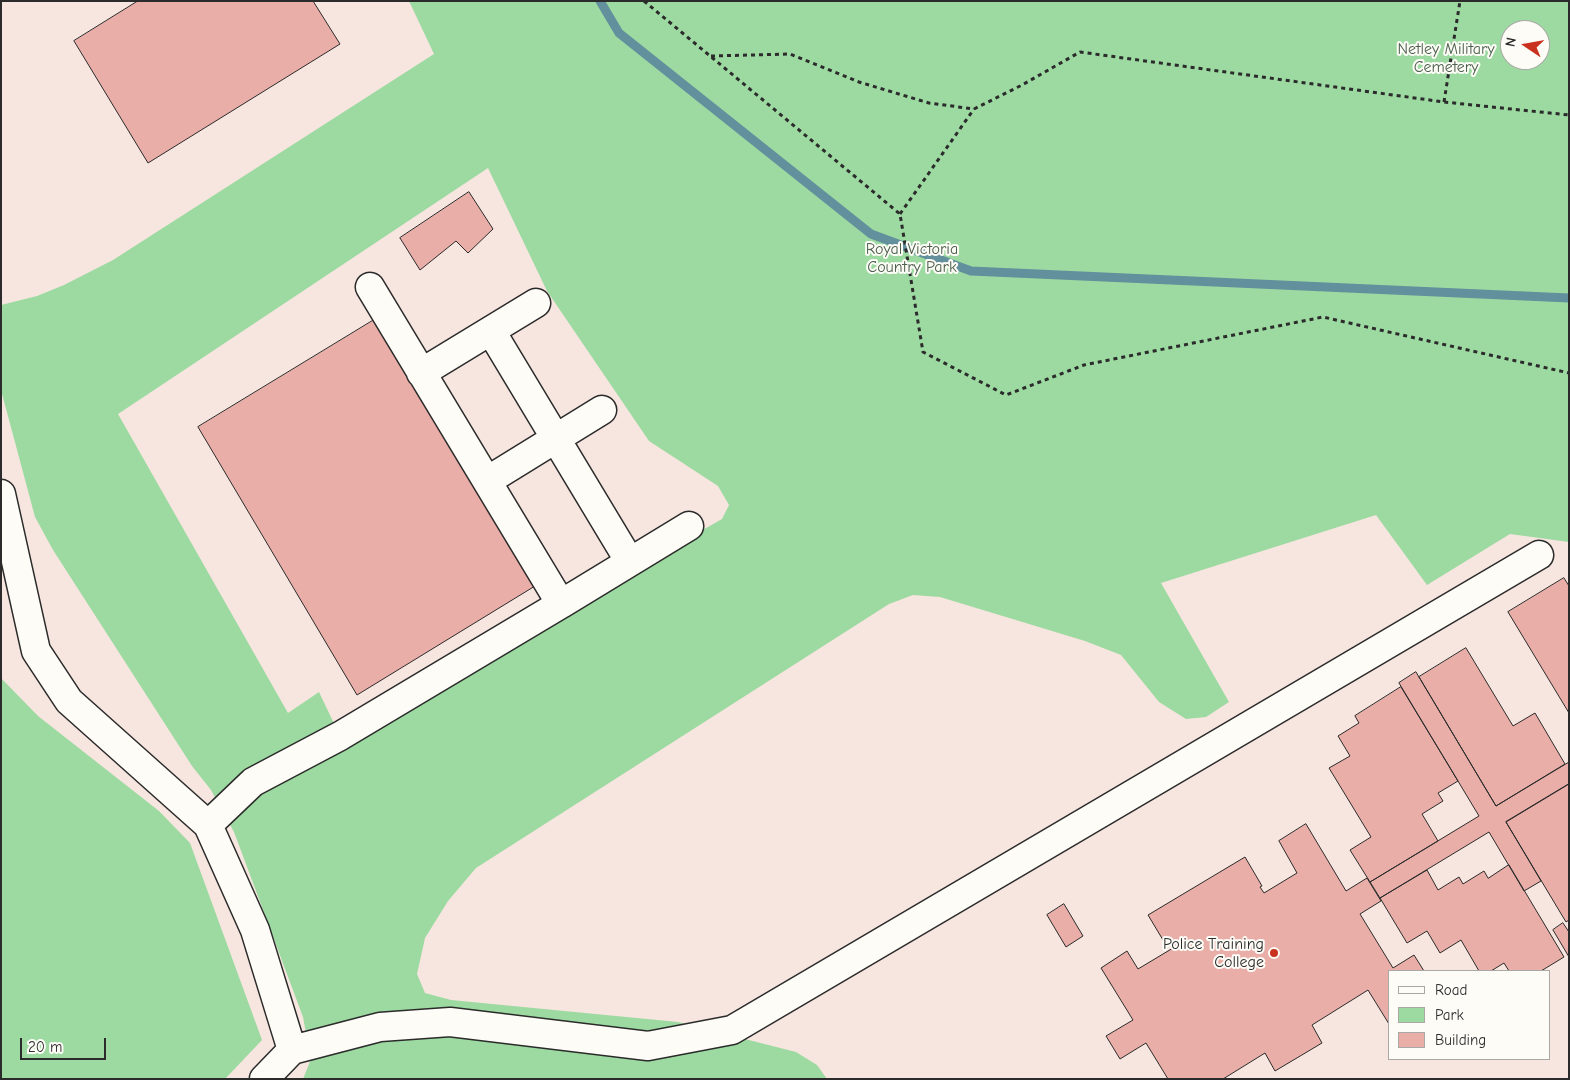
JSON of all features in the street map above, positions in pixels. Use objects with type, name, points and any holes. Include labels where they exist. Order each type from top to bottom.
[{"type":"lane","points":[[370,288],[561,604]]},
{"type":"lane","points":[[422,373],[536,303]]},
{"type":"lane","points":[[490,331],[630,562]]},
{"type":"lane","points":[[487,481],[602,410]]},
{"type":"lane","points":[[1,494],[36,651],[68,701],[208,825],[255,930],[292,1050]]},
{"type":"lane","points":[[208,825],[253,782],[340,736],[689,526]]},
{"type":"lane","points":[[264,1079],[292,1050],[380,1027],[450,1022],[648,1046],[732,1030],[1539,555]]},
{"type":"path","points":[[644,1],[900,214],[923,352],[1006,396],[1084,365],[1323,316],[1569,373]]},
{"type":"path","points":[[1444,102],[1460,1]]},
{"type":"path","points":[[900,214],[974,109],[1022,85],[1080,52],[1444,102],[1569,115]]},
{"type":"path","points":[[711,56],[790,54],[859,82],[929,102],[974,109]]},
{"type":"green space","points":[[409,1],[1569,1],[1569,542],[1510,534],[1427,585],[1376,515],[1161,583],[1229,702],[1206,717],[1186,719],[1159,702],[1121,655],[1085,641],[940,597],[913,595],[889,604],[476,868],[448,901],[425,938],[417,974],[425,993],[451,1000],[678,1022],[796,1052],[817,1065],[827,1079],[303,1079],[311,1059],[303,1017],[234,832],[211,790],[192,766],[53,550],[35,517],[1,390],[1,305],[37,296],[64,285],[113,260],[434,54]],"holes":[[[488,168],[547,291],[649,441],[718,486],[729,505],[722,519],[340,736],[319,692],[288,713],[118,414]]]},
{"type":"green space","points":[[1,678],[38,716],[159,811],[190,843],[262,1040],[225,1079],[1,1079]]},
{"type":"building","points":[[138,1],[313,1],[340,44],[148,163],[74,41]]},
{"type":"building","points":[[469,192],[493,229],[468,253],[456,241],[420,270],[400,238]]},
{"type":"building","points":[[374,320],[535,586],[357,695],[198,427]]},
{"type":"building","points":[[1564,578],[1569,586],[1569,713],[1508,612]]},
{"type":"building","points":[[1466,648],[1513,726],[1535,713],[1565,764],[1496,806],[1419,677]]},
{"type":"building","points":[[1416,672],[1496,806],[1569,762],[1569,784],[1506,822],[1541,881],[1524,891],[1489,832],[1380,898],[1370,882],[1479,816],[1399,683]]},
{"type":"building","points":[[1401,687],[1458,781],[1438,793],[1443,801],[1422,814],[1438,841],[1370,882],[1350,850],[1371,837],[1329,768],[1350,756],[1338,736],[1359,723],[1355,716]]},
{"type":"building","points":[[1569,784],[1569,920],[1566,922],[1506,822]]},
{"type":"building","name":"Police Training College","points":[[1306,824],[1346,891],[1367,878],[1381,901],[1360,914],[1393,968],[1414,955],[1423,970],[1388,970],[1388,1022],[1368,990],[1312,1025],[1322,1043],[1275,1071],[1265,1053],[1223,1079],[1168,1079],[1146,1043],[1120,1059],[1106,1036],[1133,1020],[1101,968],[1127,951],[1138,969],[1173,948],[1169,942],[1166,945],[1148,915],[1245,857],[1264,893],[1297,873],[1279,841]]},
{"type":"building","points":[[1509,865],[1564,957],[1543,970],[1508,970],[1504,963],[1493,970],[1478,970],[1461,940],[1440,953],[1427,931],[1407,943],[1380,898],[1427,870],[1438,890],[1459,877],[1463,884],[1484,871],[1488,878]]},
{"type":"building","points":[[1064,904],[1083,936],[1066,947],[1047,915]]},
{"type":"building","points":[[1563,923],[1569,932],[1569,957],[1553,930]]},
{"type":"waterway","points":[[600,1],[619,33],[871,234],[971,271],[1569,298]]},
{"type":"place","name":"Police Training College","points":[[1274,953]]},
{"type":"park label","name":"Netley Military Cemetery","points":[[1446,58]]},
{"type":"park label","name":"Royal Victoria Country Park","points":[[912,258]]}]
